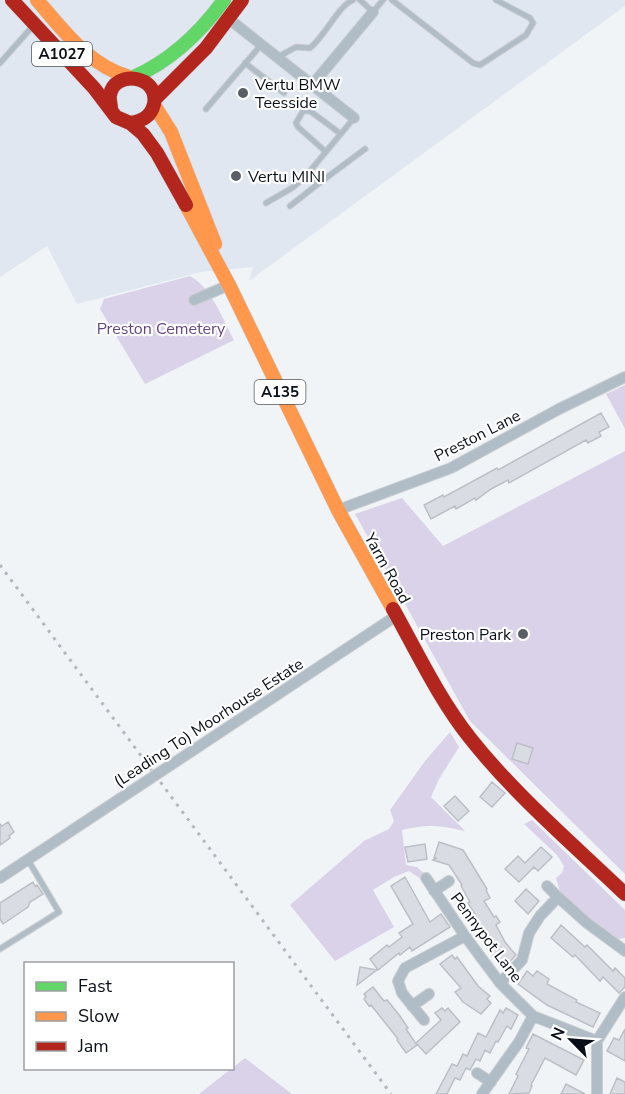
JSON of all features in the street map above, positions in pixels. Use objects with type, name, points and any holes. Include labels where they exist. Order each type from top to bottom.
[{"type":"main road","name":"A1027","points":[[12,0],[36,23],[111,109]]},
{"type":"main road","name":"A1027","points":[[37,0],[98,64],[111,71],[132,77]]},
{"type":"main road","points":[[224,0],[191,40],[172,57],[148,72],[118,82],[114,86],[109,97],[111,109],[116,117],[130,123],[143,120],[152,111],[155,102],[201,54],[242,0]]},
{"type":"main road","points":[[132,77],[148,84],[155,102]]},
{"type":"main road","name":"A135","points":[[155,102],[171,132],[212,234],[226,280]]},
{"type":"main road","name":"A135","points":[[130,123],[143,134],[157,153],[226,280]]},
{"type":"main road","name":"Yarm Road","points":[[226,280],[338,510],[444,700],[470,738],[509,782],[625,894]]},
{"type":"street","points":[[313,84],[373,12]]},
{"type":"street","points":[[229,19],[354,118]]},
{"type":"street","points":[[194,300],[226,280]]},
{"type":"street","name":"Preston Lane","points":[[338,510],[451,468],[559,409],[625,377]]},
{"type":"street","name":"(Leading To) Moorhouse Estate","points":[[0,878],[396,616]]},
{"type":"street","name":"Pennypot Lane","points":[[426,878],[500,983],[533,1016],[597,1041]]},
{"type":"street","name":"Pennypot Lane","points":[[434,891],[448,881]]},
{"type":"street","points":[[547,886],[587,923],[624,947]]},
{"type":"street","points":[[500,983],[522,960],[530,933],[540,916],[558,897]]},
{"type":"street","points":[[424,1020],[402,993],[398,981],[405,968],[465,936]]},
{"type":"street","points":[[412,1006],[429,994]]},
{"type":"street","points":[[597,1094],[597,1041],[620,1013],[625,997]]},
{"type":"street","points":[[482,1094],[519,1042],[533,1016]]},
{"type":"street","points":[[477,1073],[490,1082]]},
{"type":"lane","points":[[278,57],[296,47],[310,48],[321,39],[345,5],[353,0]]},
{"type":"lane","points":[[360,0],[373,12],[383,0]]},
{"type":"lane","points":[[392,0],[473,63],[480,65],[526,35],[533,22],[530,18],[496,0]]},
{"type":"lane","points":[[0,63],[36,23]]},
{"type":"lane","points":[[207,109],[262,44]]},
{"type":"lane","points":[[245,63],[284,93]]},
{"type":"lane","points":[[326,152],[298,127],[296,123],[303,111],[310,111],[341,134]]},
{"type":"lane","points":[[266,203],[292,189],[354,118]]},
{"type":"lane","points":[[290,206],[365,149]]},
{"type":"lane","points":[[308,173],[318,184]]},
{"type":"lane","points":[[0,949],[59,912],[33,857]]},
{"type":"shaded area","points":[[0,0],[625,0],[625,6],[249,281],[253,267],[201,272],[77,304],[47,246],[0,277]]},
{"type":"green space","name":"Preston Cemetery","points":[[190,276],[198,281],[210,296],[234,340],[145,384],[100,309],[104,299]]},
{"type":"green space","points":[[625,385],[625,429],[606,394]]},
{"type":"green space","name":"Preston Park","points":[[625,451],[625,874],[470,721],[355,514],[402,498],[443,546]]},
{"type":"green space","points":[[450,732],[459,747],[439,779],[431,797],[465,831],[434,826],[402,830],[406,865],[417,867],[428,877],[422,880],[409,871],[373,890],[394,927],[335,961],[290,905],[364,841],[389,829],[394,821],[390,810],[425,761]]},
{"type":"green space","points":[[532,820],[625,910],[625,938],[619,939],[581,915],[561,895],[556,878],[562,873],[564,866],[557,855],[524,824]]},
{"type":"green space","points":[[245,1058],[292,1094],[199,1094],[230,1070],[234,1070],[234,1067]]},
{"type":"building","points":[[601,413],[609,427],[599,432],[601,436],[588,443],[586,440],[509,483],[508,480],[491,489],[476,500],[475,498],[456,509],[455,506],[431,519],[424,505],[443,495],[444,497],[497,468],[498,470]]},
{"type":"building","points":[[517,743],[533,748],[528,764],[512,759]]},
{"type":"building","points":[[492,782],[505,793],[492,807],[480,797]]},
{"type":"building","points":[[455,796],[469,811],[458,821],[444,806]]},
{"type":"building","points":[[8,822],[14,832],[0,845],[0,824],[2,826]]},
{"type":"building","points":[[439,842],[463,850],[487,889],[490,898],[484,901],[500,922],[496,925],[505,942],[516,955],[503,969],[480,938],[483,936],[473,920],[477,918],[468,903],[470,902],[462,885],[449,865],[433,860],[437,858],[434,858]]},
{"type":"building","points":[[425,844],[427,859],[408,862],[405,847]]},
{"type":"building","points":[[541,847],[552,857],[538,871],[534,867],[519,882],[505,869],[518,856],[525,863]]},
{"type":"building","points":[[405,877],[430,922],[441,914],[450,927],[412,951],[410,947],[400,955],[399,953],[378,970],[370,959],[387,945],[389,947],[402,937],[399,933],[413,924],[391,886]]},
{"type":"building","points":[[33,882],[43,894],[3,924],[0,919],[0,903]]},
{"type":"building","points":[[526,889],[539,901],[528,914],[515,901]]},
{"type":"building","points":[[561,925],[585,947],[587,945],[613,971],[615,968],[625,978],[625,987],[619,993],[603,977],[600,981],[575,955],[573,957],[551,938]]},
{"type":"building","points":[[452,955],[455,959],[457,957],[478,986],[490,996],[487,999],[491,1003],[481,1014],[463,1002],[455,992],[461,988],[440,964]]},
{"type":"building","points":[[360,967],[377,970],[357,985]]},
{"type":"building","points":[[527,971],[533,976],[537,971],[549,979],[547,984],[577,1000],[576,1002],[600,1013],[593,1027],[547,1005],[518,984]]},
{"type":"building","points":[[373,987],[400,1016],[417,1045],[406,1053],[398,1039],[364,999],[366,997],[364,994]]},
{"type":"building","points":[[442,1008],[445,1011],[448,1008],[460,1022],[426,1054],[416,1043],[441,1020],[435,1013]]},
{"type":"building","points":[[506,1008],[518,1015],[511,1029],[507,1026],[490,1053],[485,1050],[480,1061],[476,1059],[470,1070],[466,1068],[460,1080],[455,1078],[447,1094],[436,1094],[452,1064],[457,1066],[463,1054],[467,1056],[478,1033],[486,1037],[500,1010],[503,1013]]},
{"type":"building","points":[[625,1029],[625,1061],[607,1051],[614,1038],[619,1040]]},
{"type":"building","points":[[533,1034],[584,1060],[576,1075],[545,1058],[529,1093],[509,1094],[529,1049],[526,1048]]},
{"type":"building","points":[[617,1078],[625,1082],[625,1094],[610,1094]]},
{"type":"building","points":[[566,1084],[585,1094],[561,1094]]},
{"type":"railway","points":[[0,565],[391,1094]]},
{"type":"traffic: fast","points":[[134,77],[173,54],[205,24],[224,0]]},
{"type":"traffic: slow","points":[[37,0],[67,35],[89,56],[114,72],[129,77]]},
{"type":"traffic: slow","points":[[154,105],[171,132],[215,244]]},
{"type":"traffic: slow","points":[[186,205],[229,285],[338,510],[393,609]]},
{"type":"traffic: jam","points":[[12,0],[94,88],[116,117],[130,123],[143,134],[157,153],[186,205]]},
{"type":"traffic: jam","points":[[155,99],[206,48],[242,0]]},
{"type":"traffic: jam","points":[[111,109],[110,95],[113,87],[119,81],[136,79],[144,82],[154,94],[153,108],[145,118],[130,123]]},
{"type":"traffic: jam","points":[[393,609],[438,691],[487,759],[525,799],[625,894]]},
{"type":"place","name":"Vertu BMW Teesside","points":[[243,93]]},
{"type":"place","name":"Vertu MINI","points":[[236,176]]},
{"type":"place","name":"Preston Park","points":[[523,634]]}]
